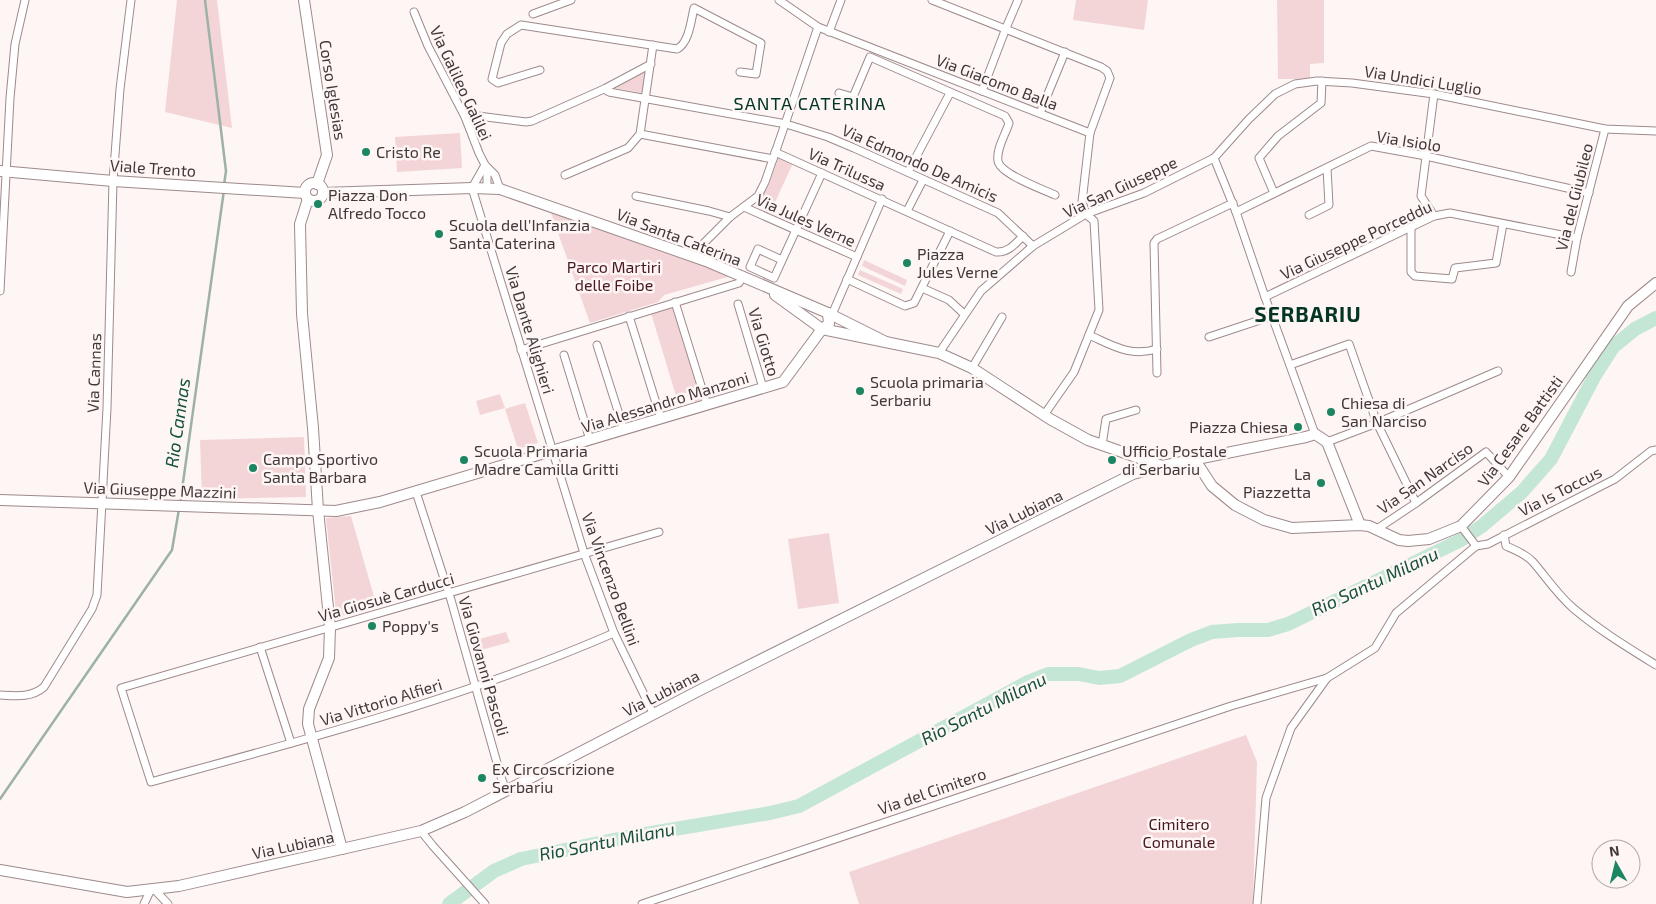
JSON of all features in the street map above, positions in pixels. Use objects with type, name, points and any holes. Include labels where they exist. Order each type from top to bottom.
[{"type":"street","points":[[0,291],[3,172],[15,44],[25,0]]},
{"type":"street","name":"Via Cannas","points":[[0,695],[25,696],[36,693],[44,688],[92,609],[97,595],[107,408],[113,181],[120,89],[131,0]]},
{"type":"street","name":"Corso Iglesias","points":[[304,0],[327,156],[317,184]]},
{"type":"street","points":[[533,14],[570,0]]},
{"type":"street","name":"Via Giacomo Balla","points":[[778,0],[818,27],[829,32],[1090,133]]},
{"type":"street","points":[[829,32],[841,0]]},
{"type":"street","points":[[932,0],[1101,67],[1107,71],[1110,78],[1090,133],[1082,202],[1086,214],[1094,221],[1099,310],[1074,372],[1044,415]]},
{"type":"street","points":[[982,91],[1018,0]]},
{"type":"street","points":[[540,70],[498,83],[492,79],[501,43],[507,34],[521,25],[677,49],[682,46],[694,8],[761,43],[756,74],[740,72]]},
{"type":"street","name":"Via Galileo Galilei","points":[[414,12],[428,46],[465,116],[479,153],[485,164],[495,175],[500,189]]},
{"type":"street","points":[[691,256],[730,218],[758,196],[786,124],[818,27]]},
{"type":"street","points":[[565,175],[628,148],[640,134],[653,46]]},
{"type":"street","points":[[1040,113],[1065,52]]},
{"type":"street","points":[[839,93],[853,97],[870,57],[1005,116],[1009,123],[998,154],[998,163],[1005,171],[1054,195]]},
{"type":"street","points":[[465,116],[526,122],[604,89],[651,64]]},
{"type":"street","points":[[1274,193],[1259,158],[1278,136],[1321,103],[1322,81]]},
{"type":"street","name":"Via Undici Luglio","points":[[1214,158],[1249,119],[1275,94],[1294,84],[1322,81],[1434,94],[1605,129],[1656,131]]},
{"type":"street","name":"Via Edmondo De Amicis","points":[[604,89],[609,92],[786,124],[846,144],[998,213],[1033,246]]},
{"type":"street","points":[[908,172],[950,93]]},
{"type":"street","points":[[1434,94],[1421,196],[1434,216]]},
{"type":"street","name":"Via del Giubileo","points":[[1571,272],[1577,238],[1605,129]]},
{"type":"street","name":"Via Trilussa","points":[[640,134],[774,155],[882,199],[996,252],[1010,249],[1023,236]]},
{"type":"street","name":"Via Isiolo","points":[[1236,212],[1371,146],[1426,156],[1589,193]]},
{"type":"street","points":[[1214,158],[1236,212],[1315,434],[1327,442],[1360,525]]},
{"type":"street","name":"Via San Giuseppe","points":[[938,352],[981,291],[1033,246],[1086,214],[1144,192],[1214,158]]},
{"type":"street","name":"Via Galileo Galilei","points":[[472,188],[485,164]]},
{"type":"street","name":"Via Galileo Galilei","points":[[485,164],[487,188]]},
{"type":"street","points":[[1309,214],[1329,205],[1328,168]]},
{"type":"street","name":"Viale Trento","points":[[3,172],[236,188],[307,196]]},
{"type":"street","points":[[782,260],[758,249],[750,267],[774,278],[822,173]]},
{"type":"street","points":[[907,211],[923,180]]},
{"type":"street","points":[[307,196],[316,200],[320,198],[323,193],[321,187],[317,184],[308,185],[300,224],[299,242],[302,314],[313,428],[318,510],[330,627],[329,658],[309,709],[308,724],[342,850]]},
{"type":"street","name":"Via Santa Caterina","points":[[323,193],[472,188],[500,189],[691,256],[831,312],[886,342]]},
{"type":"street","name":"Via Dante Alighieri","points":[[472,188],[553,450]]},
{"type":"street","points":[[636,196],[709,211],[730,218]]},
{"type":"street","points":[[822,328],[829,324],[831,312],[882,199]]},
{"type":"street","points":[[1157,373],[1154,243],[1158,239],[1232,203]]},
{"type":"street","name":"Via Jules Verne","points":[[744,208],[857,257]]},
{"type":"street","name":"Via Giuseppe Porceddu","points":[[1265,297],[1434,216],[1450,213],[1577,238]]},
{"type":"street","points":[[1411,228],[1411,272],[1415,276],[1452,279],[1455,268],[1496,263],[1503,224]]},
{"type":"street","points":[[847,279],[905,306],[914,303],[950,231]]},
{"type":"street","points":[[521,350],[739,283],[742,277]]},
{"type":"street","name":"Via Cesare Battisti","points":[[1195,460],[1212,486],[1235,505],[1264,520],[1292,528],[1360,525],[1377,529],[1399,540],[1408,541],[1429,539],[1463,529],[1509,477],[1628,306],[1656,283]]},
{"type":"street","name":"Via Santa Caterina","points":[[760,284],[822,328],[913,350],[938,352],[972,368],[1044,415],[1088,440],[1162,466]]},
{"type":"street","points":[[922,288],[949,300],[964,314]]},
{"type":"street","points":[[675,302],[707,405]]},
{"type":"street","name":"Via Giotto","points":[[738,304],[763,388]]},
{"type":"street","points":[[629,316],[660,419]]},
{"type":"street","points":[[1209,337],[1272,316]]},
{"type":"street","points":[[972,368],[1002,317]]},
{"type":"street","name":"Via Alessandro Manzoni","points":[[318,510],[336,511],[353,509],[416,492],[783,382],[822,328]]},
{"type":"street","points":[[1089,335],[1126,351],[1137,353],[1157,349]]},
{"type":"street","points":[[1290,365],[1349,344],[1377,423],[1416,504]]},
{"type":"street","points":[[598,345],[624,430]]},
{"type":"street","points":[[564,355],[590,440]]},
{"type":"street","points":[[1327,442],[1377,423],[1498,371]]},
{"type":"street","points":[[1102,445],[1106,418],[1136,410]]},
{"type":"street","name":"Via Lubiana","points":[[0,870],[127,892],[179,886],[421,831],[465,812],[653,713],[1133,474],[1162,466],[1306,438],[1315,434]]},
{"type":"street","name":"Via Vincenzo Bellini","points":[[553,450],[584,553],[614,633],[653,713]]},
{"type":"street","name":"Via Is Toccus","points":[[1474,544],[1488,544],[1615,478],[1651,451],[1656,450]]},
{"type":"street","name":"Via San Narciso","points":[[1377,529],[1416,504],[1486,452],[1509,477]]},
{"type":"street","points":[[1140,458],[1144,471]]},
{"type":"street","name":"Via Giovanni Pascoli","points":[[416,492],[448,593],[506,791]]},
{"type":"street","name":"Via Giuseppe Mazzini","points":[[0,500],[318,510]]},
{"type":"street","points":[[1257,904],[1266,798],[1291,728],[1327,678],[1375,648],[1396,613],[1474,544],[1463,529]]},
{"type":"street","name":"Via Giosuè Carducci","points":[[151,782],[122,688],[659,532]]},
{"type":"street","points":[[1504,535],[1506,546],[1525,555],[1533,562],[1572,607],[1602,631],[1656,665]]},
{"type":"street","name":"Via Vittorio Alfieri","points":[[151,782],[291,743],[476,687],[614,633]]},
{"type":"street","points":[[260,647],[291,743]]},
{"type":"street","name":"Via del Cimitero","points":[[642,904],[1231,706],[1327,678]]},
{"type":"street","points":[[421,831],[485,904]]},
{"type":"street","points":[[144,904],[153,889],[168,904]]},
{"type":"green space","points":[[177,0],[217,0],[232,128],[165,112]]},
{"type":"green space","points":[[1076,0],[1148,0],[1144,30],[1073,20]]},
{"type":"green space","points":[[1277,0],[1324,0],[1324,63],[1310,64],[1310,79],[1278,79]]},
{"type":"green space","points":[[645,72],[642,93],[615,88]]},
{"type":"green space","points":[[460,133],[462,168],[397,172],[395,137]]},
{"type":"green space","points":[[779,156],[793,163],[771,211],[758,204],[769,185]]},
{"type":"green space","name":"Parco Martiri delle Foibe","points":[[551,213],[731,276],[664,295],[658,302],[590,323]]},
{"type":"green space","points":[[864,260],[907,280],[905,286],[862,266]]},
{"type":"green space","points":[[860,270],[903,289],[901,294],[858,275]]},
{"type":"green space","points":[[673,307],[701,401],[696,403],[688,392],[676,396],[651,313]]},
{"type":"green space","points":[[500,394],[505,408],[480,415],[476,401]]},
{"type":"green space","points":[[525,403],[538,443],[518,449],[505,409]]},
{"type":"green space","name":"Campo Sportivo Santa Barbara","points":[[304,437],[306,497],[202,499],[200,440]]},
{"type":"green space","points":[[351,516],[377,607],[341,616],[336,612],[326,518]]},
{"type":"green space","points":[[829,533],[839,603],[798,609],[788,539]]},
{"type":"green space","points":[[506,632],[510,642],[474,652],[471,641]]},
{"type":"green space","name":"Cimitero Comunale","points":[[1246,735],[1257,762],[1253,904],[859,904],[849,872]]},
{"type":"waterway","name":"Rio Cannas","points":[[205,0],[226,171],[224,185]]},
{"type":"waterway","name":"Rio Cannas","points":[[180,504],[224,190]]},
{"type":"waterway","name":"Rio Santu Milanu","points":[[449,904],[494,871],[521,859],[633,836],[770,813],[799,806],[1028,682],[1048,674],[1079,674],[1099,678],[1120,676],[1191,640],[1212,632],[1268,630],[1288,624],[1461,540],[1482,526],[1522,492],[1551,459],[1594,377],[1613,347],[1635,329],[1656,318]]},
{"type":"waterway","name":"Rio Cannas","points":[[0,799],[172,550],[179,509]]},
{"type":"place","name":"Cristo Re","points":[[366,152]]},
{"type":"place","name":"Piazza Don Alfredo Tocco","points":[[318,204]]},
{"type":"place","name":"Scuola dell'Infanzia Santa Caterina","points":[[439,234]]},
{"type":"place","name":"Piazza Jules Verne","points":[[907,263]]},
{"type":"place","name":"Scuola primaria Serbariu","points":[[860,391]]},
{"type":"place","name":"Chiesa di San Narciso","points":[[1331,412]]},
{"type":"place","name":"Piazza Chiesa","points":[[1298,427]]},
{"type":"place","name":"Scuola Primaria Madre Camilla Gritti","points":[[464,460]]},
{"type":"place","name":"Ufficio Postale di Serbariu","points":[[1112,460]]},
{"type":"place","name":"Campo Sportivo Santa Barbara","points":[[253,468]]},
{"type":"place","name":"La Piazzetta","points":[[1321,483]]},
{"type":"place","name":"Poppy's","points":[[372,626]]},
{"type":"place","name":"Ex Circoscrizione Serbariu","points":[[482,778]]},
{"type":"district","name":"SANTA CATERINA","points":[[810,104]]},
{"type":"district","name":"SERBARIU","points":[[1308,315]]}]
